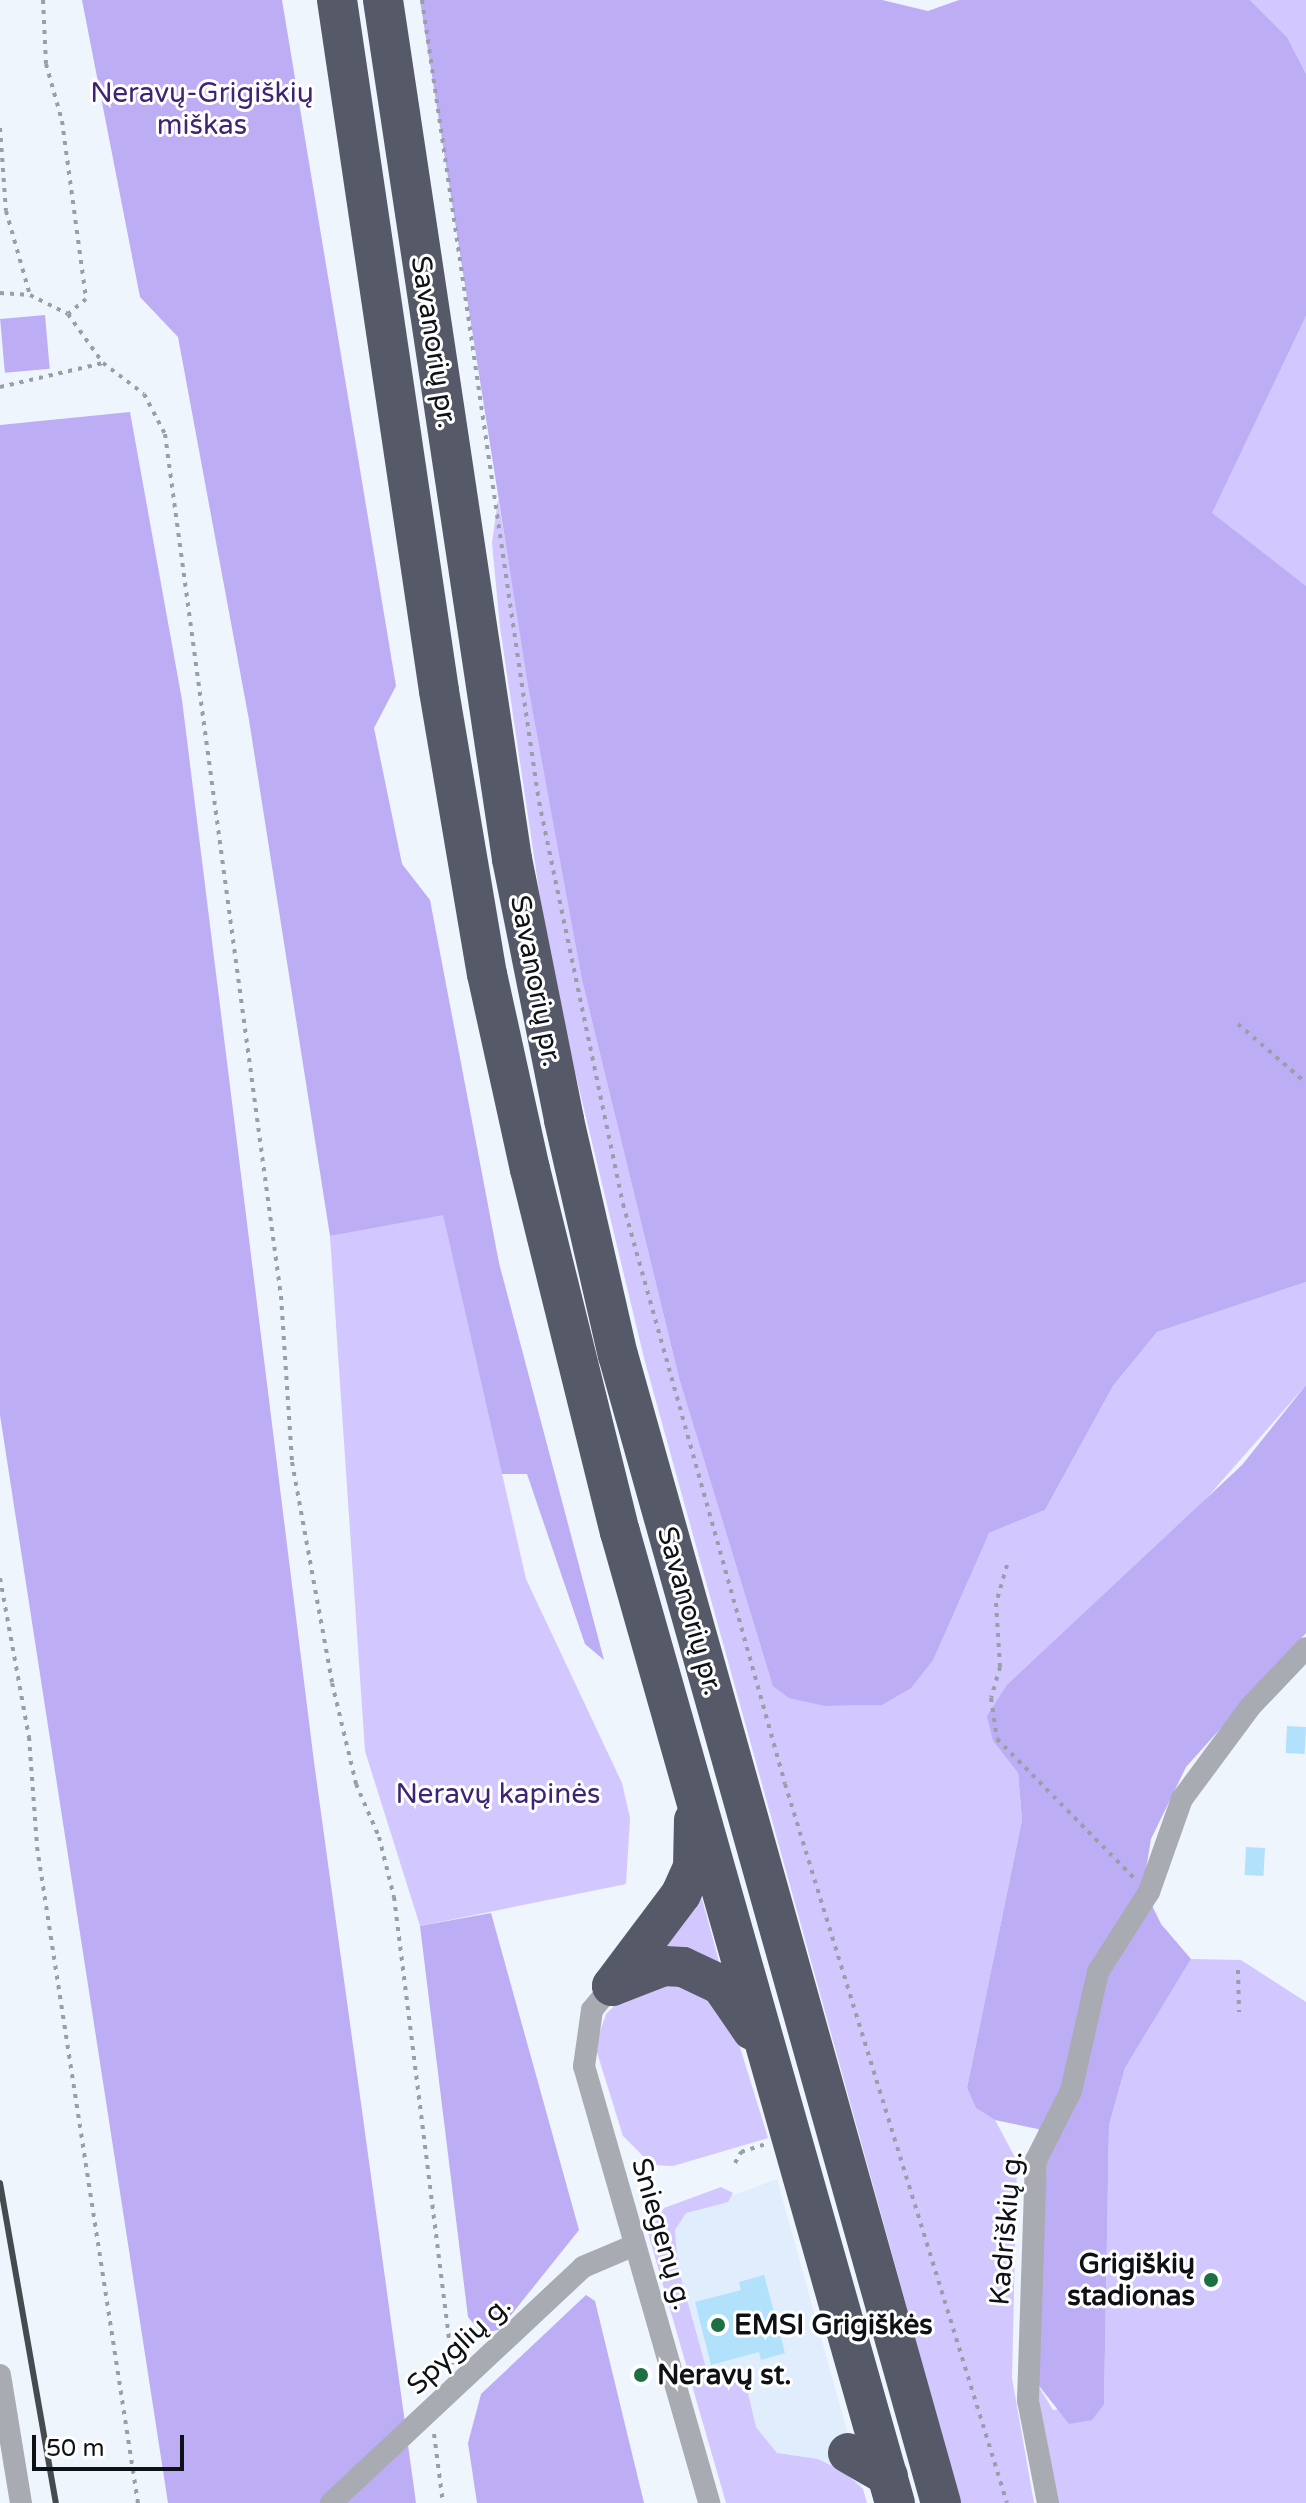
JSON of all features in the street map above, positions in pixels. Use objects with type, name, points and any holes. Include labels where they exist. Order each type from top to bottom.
[{"type":"highway","name":"Savanorių pr.","points":[[337,0],[439,691],[487,974],[530,1169],[620,1532],[891,2489]]},
{"type":"highway","name":"Savanorių pr.","points":[[383,0],[512,859],[618,1355],[941,2503]]},
{"type":"highway","points":[[407,0],[457,359],[512,859]]},
{"type":"highway","points":[[612,1986],[681,1894],[693,1867],[694,1788]]},
{"type":"highway","points":[[612,1986],[664,1966],[704,1974],[721,1985],[776,2076]]},
{"type":"highway","points":[[848,2453],[891,2489]]},
{"type":"street","name":"Kadriškių g.","points":[[1048,2503],[1028,2400],[1036,2160],[1071,2091],[1098,1972],[1149,1892],[1182,1799],[1250,1707],[1306,1648]]},
{"type":"street","name":"Sniegenų g.","points":[[612,1986],[592,2010],[584,2066],[709,2503]]},
{"type":"street","name":"Spyglių g.","points":[[331,2503],[464,2383],[583,2267],[635,2245]]},
{"type":"street","points":[[0,2375],[21,2503]]},
{"type":"path","points":[[43,0],[46,64],[62,121],[86,299],[68,314]]},
{"type":"path","points":[[422,0],[539,802],[623,1204],[785,1784],[1007,2503]]},
{"type":"path","points":[[0,128],[6,211],[30,295]]},
{"type":"path","points":[[0,293],[30,295],[68,314],[103,363],[144,394],[165,434],[281,1296],[292,1462],[332,1683],[356,1784],[379,1837],[394,1897],[446,2348],[464,2383]]},
{"type":"path","points":[[0,387],[103,363]]},
{"type":"path","points":[[1238,1024],[1306,1083]]},
{"type":"path","points":[[1007,1565],[996,1603],[1000,1667],[991,1698],[997,1739],[1149,1892]]},
{"type":"path","points":[[0,1578],[29,1737],[37,1847],[138,2503]]},
{"type":"path","points":[[1238,1970],[1239,2012]]},
{"type":"path","points":[[432,2412],[443,2503]]},
{"type":"shaded area","points":[[777,2179],[863,2489],[818,2459],[777,2453],[756,2427],[744,2385],[708,2375],[678,2267],[675,2230],[686,2213]]},
{"type":"green space","name":"Neravų-Grigiškių miškas","points":[[82,0],[282,0],[396,686],[374,728],[402,864],[430,900],[499,1263],[604,1660],[585,1644],[527,1474],[502,1474],[443,1215],[330,1236],[249,720],[178,337],[140,297]]},
{"type":"green space","points":[[420,0],[882,0],[928,11],[959,0],[1250,0],[1287,37],[1306,74],[1306,316],[1212,513],[1306,586],[1306,1282],[1157,1332],[1113,1386],[1045,1510],[989,1533],[933,1660],[911,1688],[882,1705],[825,1706],[789,1698],[773,1686],[678,1374],[582,980],[528,685]]},
{"type":"green space","points":[[1250,0],[1306,0],[1306,74],[1287,37]]},
{"type":"green space","points":[[45,315],[50,369],[5,373],[0,319]]},
{"type":"green space","points":[[1306,316],[1306,586],[1211,514]]},
{"type":"green space","points":[[130,412],[182,700],[314,1762],[416,2503],[168,2503],[0,1415],[0,425]]},
{"type":"green space","points":[[498,499],[582,980],[678,1374],[825,1706],[882,1705],[989,1533],[1045,1510],[1113,1386],[1157,1332],[1306,1282],[1306,1385],[993,1741],[1018,1773],[1022,1820],[967,2088],[976,2108],[995,2120],[1017,2161],[1012,2378],[1034,2503],[961,2503],[644,1358],[563,1022],[540,897],[500,627],[492,543]]},
{"type":"green space","name":"Neravų kapinės","points":[[443,1214],[526,1579],[622,1783],[630,1818],[626,1884],[420,1926],[365,1751],[330,1236]]},
{"type":"green space","points":[[1306,1385],[1306,1633],[1186,1767],[1151,1839],[1143,1887],[1161,1924],[1191,1959],[1125,2068],[1109,2125],[1104,2404],[1092,2420],[1069,2424],[1036,2382],[1048,2139],[1038,2129],[995,2120],[976,2108],[967,2088],[1022,1820],[1018,1773],[993,1741],[987,1716],[1007,1685],[1242,1465]]},
{"type":"green space","points":[[698,1884],[721,1969],[678,1956],[657,1940]]},
{"type":"green space","points":[[491,1913],[579,2230],[499,2330],[481,2333],[468,2317],[420,1926]]},
{"type":"green space","name":"Grigiškių stadionas","points":[[1191,1959],[1241,1960],[1306,2002],[1306,2503],[1058,2503],[1036,2382],[1053,2410],[1104,2404],[1109,2125],[1125,2068]]},
{"type":"green space","points":[[688,1976],[730,2015],[768,2138],[673,2166],[652,2165],[623,2136],[595,2046],[606,2014],[629,1991]]},
{"type":"green space","points":[[721,2187],[733,2193],[728,2202],[686,2213],[675,2230],[678,2267],[708,2375],[742,2369],[756,2427],[777,2453],[818,2459],[844,2472],[863,2489],[867,2503],[726,2503],[648,2233],[664,2208]]},
{"type":"green space","points":[[586,2295],[595,2301],[644,2503],[477,2503],[468,2443],[481,2394]]},
{"type":"building","points":[[1287,1726],[1306,1727],[1305,1754],[1286,1753]]},
{"type":"building","points":[[1246,1847],[1265,1848],[1264,1876],[1245,1875]]},
{"type":"building","points":[[764,2275],[785,2353],[761,2360],[759,2352],[711,2365],[695,2302],[741,2290],[739,2282]]},
{"type":"railway","points":[[0,2183],[56,2503]]},
{"type":"place","name":"Grigiškių stadionas","points":[[1211,2280]]},
{"type":"place","name":"EMSI Grigiškės","points":[[718,2325]]},
{"type":"place","name":"Neravų st.","points":[[641,2375]]}]
